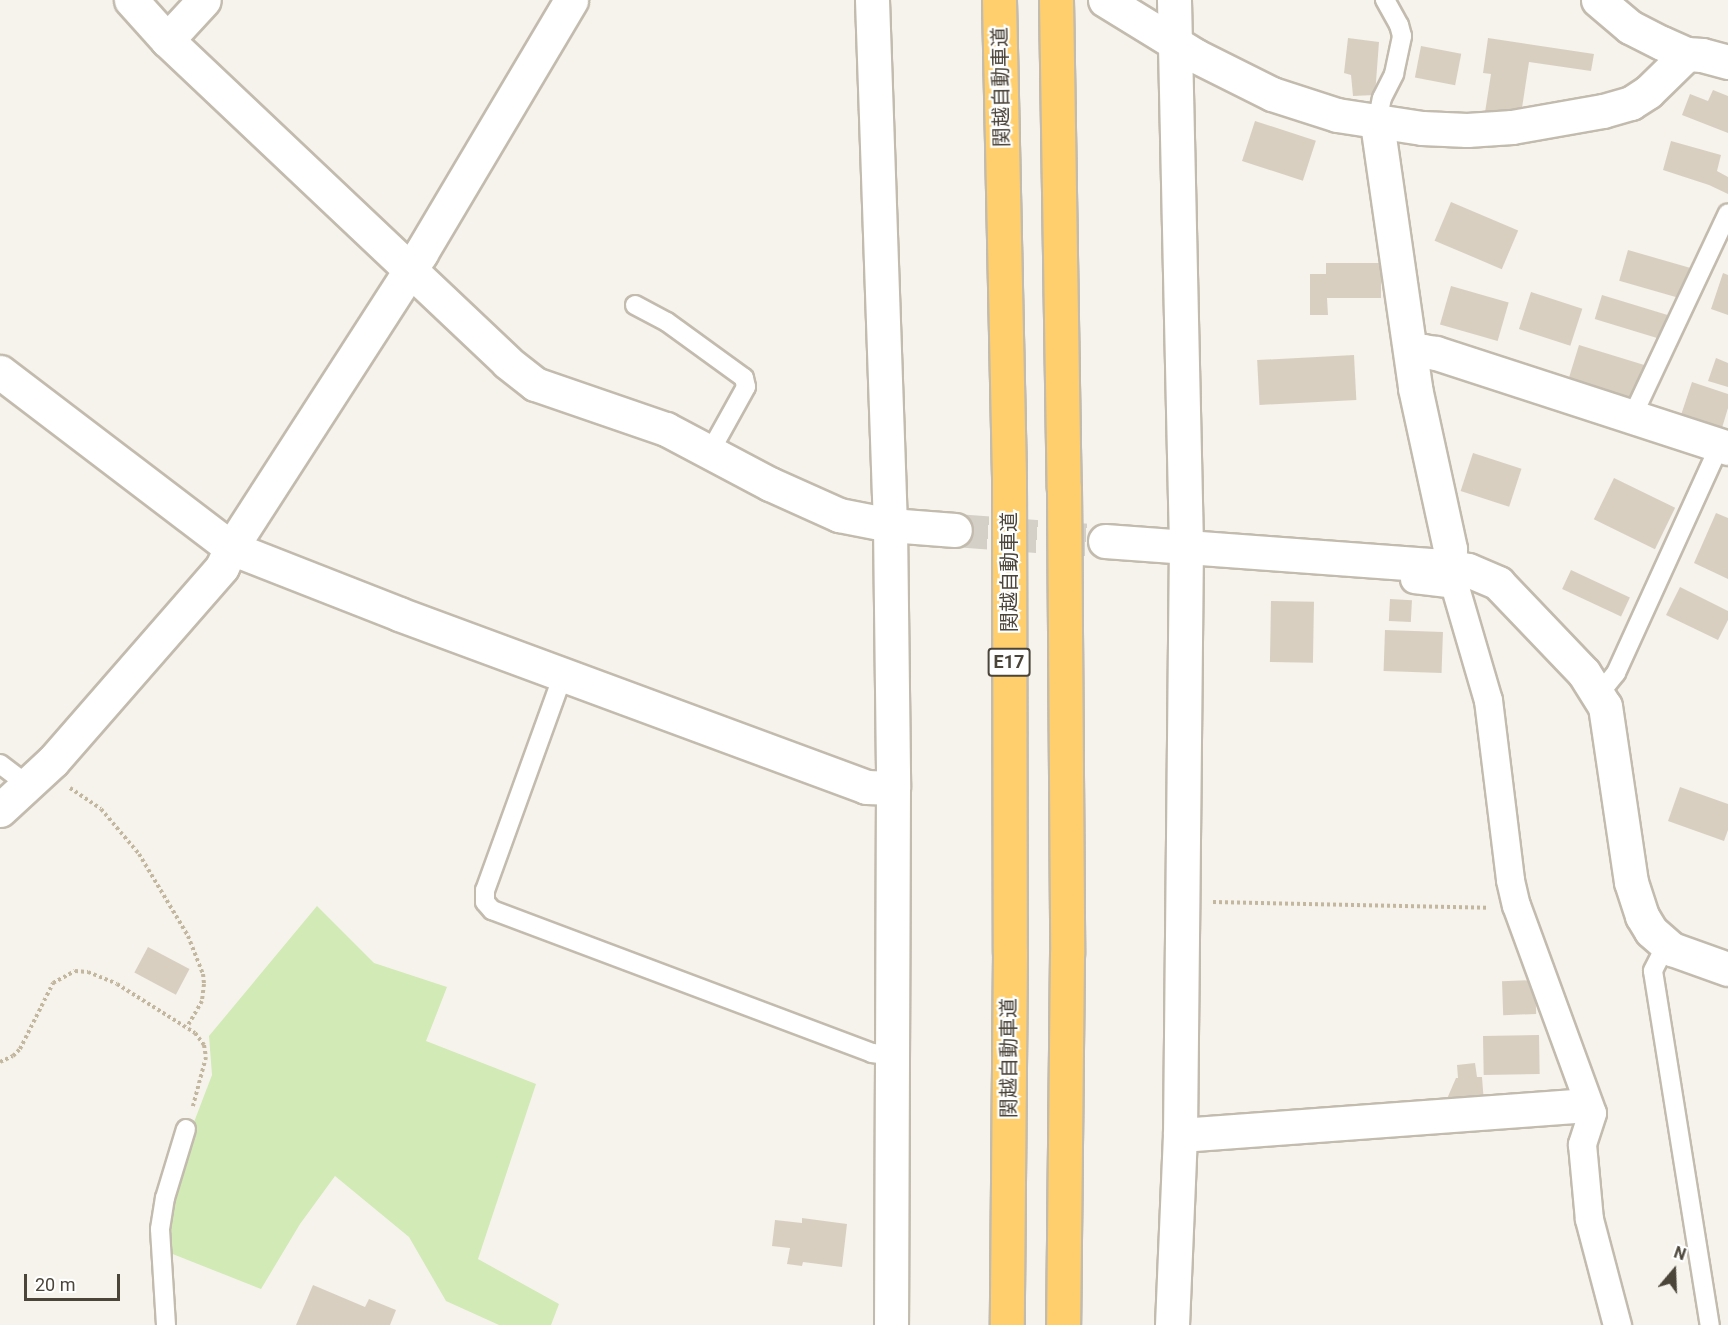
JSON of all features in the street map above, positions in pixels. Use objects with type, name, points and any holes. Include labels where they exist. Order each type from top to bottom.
[{"type":"highway","name":"関越自動車道","points":[[999,0],[1009,479],[1010,965],[1007,1325]]},
{"type":"highway","points":[[1056,0],[1064,500],[1067,954],[1063,1325]]},
{"type":"street","points":[[131,0],[166,40],[507,362],[535,384],[666,429],[814,505],[860,521],[955,530]]},
{"type":"street","points":[[166,40],[204,0]]},
{"type":"street","points":[[0,810],[53,761],[222,567],[231,548],[410,270],[571,0]]},
{"type":"street","points":[[872,0],[890,525],[893,788],[891,1325]]},
{"type":"street","points":[[1105,0],[1196,56],[1272,94],[1314,109],[1377,123],[1467,130],[1546,123],[1603,111],[1631,103],[1648,92],[1687,54]]},
{"type":"street","points":[[1172,1325],[1180,1134],[1183,901],[1198,555],[1174,0]]},
{"type":"street","points":[[1598,0],[1630,27],[1687,54],[1702,55],[1728,62]]},
{"type":"street","points":[[1377,123],[1415,388],[1450,549],[1447,566]]},
{"type":"street","points":[[1412,355],[1423,351],[1436,354],[1724,447]]},
{"type":"street","points":[[0,372],[231,548],[563,675],[866,787],[893,788]]},
{"type":"street","points":[[1105,541],[1198,555],[1437,580],[1454,584],[1488,700],[1510,880],[1516,905],[1592,1113],[1582,1144],[1589,1219],[1617,1325]]},
{"type":"street","points":[[1198,555],[1447,566],[1476,573],[1498,583],[1584,674],[1599,694],[1608,718],[1635,899],[1651,931],[1666,945],[1685,955],[1728,969]]},
{"type":"street","points":[[1180,1134],[1575,1106]]},
{"type":"lane","points":[[1377,123],[1383,98],[1394,74],[1402,36],[1385,0]]},
{"type":"lane","points":[[1632,417],[1728,213]]},
{"type":"lane","points":[[636,305],[667,322],[744,378],[746,387],[710,452]]},
{"type":"lane","points":[[1599,694],[1616,673],[1724,447]]},
{"type":"lane","points":[[563,675],[485,890],[485,902],[492,910],[861,1049],[893,1056]]},
{"type":"lane","points":[[0,764],[28,785]]},
{"type":"lane","points":[[1666,945],[1653,971],[1710,1325]]},
{"type":"lane","points":[[166,1325],[160,1229],[165,1198],[186,1129]]},
{"type":"path","points":[[28,785],[51,778],[66,785],[101,809],[139,854],[188,936],[203,974],[202,1002],[187,1027]]},
{"type":"path","points":[[1183,901],[1489,908]]},
{"type":"path","points":[[0,1062],[20,1049],[53,983],[75,971],[101,976],[187,1027],[204,1045],[206,1057],[186,1129]]},
{"type":"green space","points":[[317,906],[374,963],[447,987],[426,1041],[536,1084],[478,1259],[559,1304],[551,1325],[499,1325],[446,1301],[409,1237],[335,1176],[300,1224],[261,1289],[160,1249],[165,1198],[212,1075],[209,1036]]},
{"type":"building","points":[[1348,38],[1379,42],[1375,95],[1353,96],[1351,75],[1344,73]]},
{"type":"building","points":[[1488,38],[1594,54],[1591,71],[1529,62],[1520,121],[1483,125],[1491,74],[1483,73]]},
{"type":"building","points":[[1421,46],[1461,54],[1455,85],[1415,77]]},
{"type":"building","points":[[1713,90],[1728,96],[1728,133],[1682,115],[1690,94],[1708,101]]},
{"type":"building","points":[[1255,121],[1316,141],[1303,181],[1242,161]]},
{"type":"building","points":[[1671,141],[1721,155],[1717,171],[1728,177],[1728,194],[1709,185],[1663,170]]},
{"type":"building","points":[[1451,202],[1518,231],[1502,269],[1435,241]]},
{"type":"building","points":[[1628,250],[1691,268],[1683,299],[1619,281]]},
{"type":"building","points":[[1326,263],[1381,263],[1381,298],[1327,298],[1328,315],[1310,315],[1310,274],[1326,274]]},
{"type":"building","points":[[1723,273],[1728,275],[1728,315],[1711,309]]},
{"type":"building","points":[[1451,286],[1509,303],[1498,341],[1440,324]]},
{"type":"building","points":[[1531,292],[1582,309],[1570,346],[1519,329]]},
{"type":"building","points":[[1602,295],[1671,316],[1664,340],[1595,319]]},
{"type":"building","points":[[1579,345],[1646,365],[1635,402],[1568,381]]},
{"type":"building","points":[[1354,355],[1356,400],[1259,405],[1257,360]]},
{"type":"building","points":[[1716,358],[1728,363],[1728,387],[1708,381]]},
{"type":"building","points":[[1692,382],[1728,394],[1728,408],[1722,428],[1681,415]]},
{"type":"building","points":[[1473,453],[1522,469],[1509,507],[1461,491]]},
{"type":"building","points":[[1614,478],[1675,508],[1655,549],[1594,519]]},
{"type":"building","points":[[1716,513],[1728,518],[1728,579],[1694,563]]},
{"type":"building","points":[[1571,570],[1630,597],[1621,617],[1562,589]]},
{"type":"building","points":[[1680,587],[1728,611],[1728,620],[1718,640],[1666,615]]},
{"type":"building","points":[[1390,599],[1412,600],[1411,622],[1389,621]]},
{"type":"building","points":[[1271,601],[1314,602],[1313,663],[1270,662]]},
{"type":"building","points":[[1385,630],[1443,632],[1442,673],[1384,671]]},
{"type":"building","points":[[1680,787],[1728,804],[1728,830],[1724,841],[1668,821]]},
{"type":"building","points":[[148,947],[189,969],[176,995],[134,973]]},
{"type":"building","points":[[1535,980],[1536,1014],[1503,1015],[1502,981]]},
{"type":"building","points":[[1539,1035],[1540,1074],[1484,1075],[1483,1036]]},
{"type":"building","points":[[1475,1063],[1477,1077],[1482,1077],[1484,1103],[1443,1108],[1458,1078],[1457,1065]]},
{"type":"building","points":[[802,1218],[847,1224],[842,1267],[803,1262],[802,1266],[787,1264],[790,1248],[772,1246],[775,1220],[802,1223]]},
{"type":"building","points":[[313,1285],[365,1307],[369,1299],[396,1310],[390,1325],[296,1325]]},
{"type":"tunnel","points":[[955,530],[1105,541]]}]
